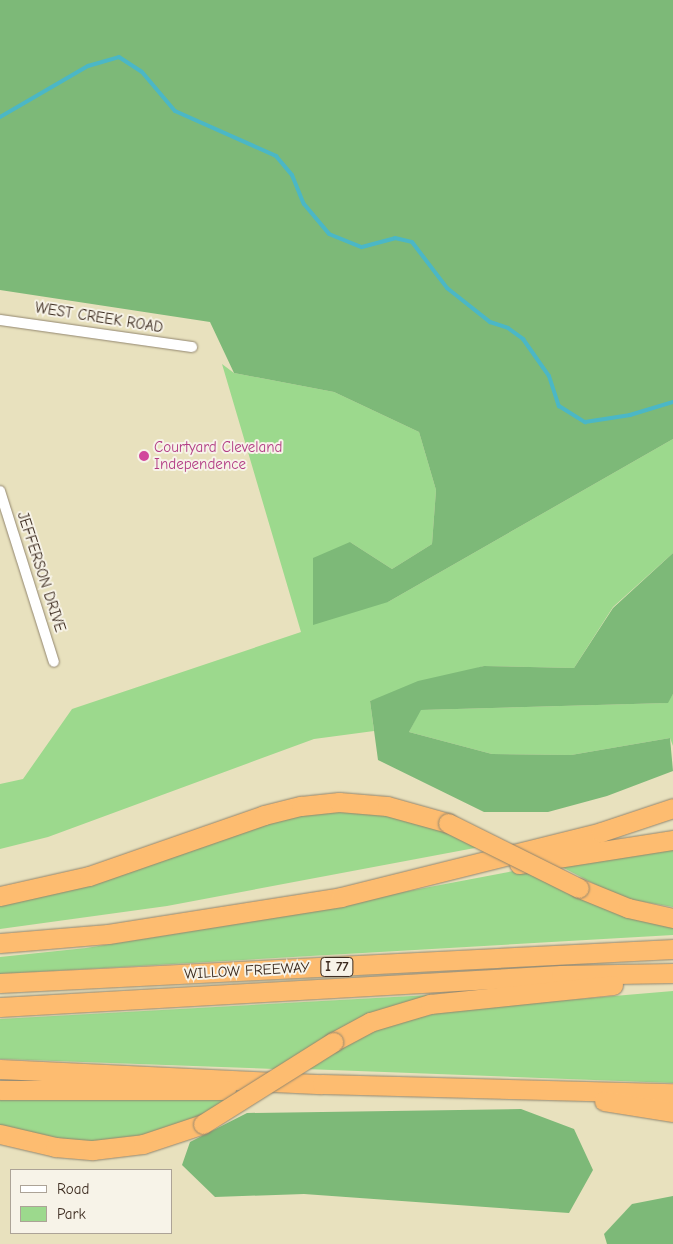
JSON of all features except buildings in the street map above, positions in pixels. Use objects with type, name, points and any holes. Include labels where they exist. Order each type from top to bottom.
[{"type":"highway","points":[[0,896],[89,876],[264,815],[302,806],[339,802],[387,806],[448,823],[579,888],[628,908],[673,918]]},
{"type":"highway","points":[[0,943],[108,934],[341,897],[408,878],[601,832],[673,808]]},
{"type":"highway","points":[[408,878],[673,840]]},
{"type":"highway","name":"WILLOW FREEWAY","points":[[0,984],[673,948]]},
{"type":"highway","points":[[0,1134],[55,1148],[93,1150],[144,1144],[203,1124],[333,1042],[370,1022],[430,1004],[572,990],[673,974]]},
{"type":"highway","name":"WILLOW FREEWAY","points":[[0,1007],[561,975],[673,974]]},
{"type":"highway","points":[[0,1069],[322,1084],[549,1092],[673,1093]]},
{"type":"highway","points":[[0,1090],[271,1090],[322,1084]]},
{"type":"highway","points":[[549,1092],[673,1112]]},
{"type":"street","name":"WEST CREEK ROAD","points":[[0,320],[192,348]]},
{"type":"street","name":"JEFFERSON DRIVE","points":[[0,491],[54,662]]},
{"type":"green space","points":[[0,0],[673,0],[673,439],[388,602],[313,625],[313,558],[350,542],[392,569],[432,544],[436,490],[419,432],[334,392],[234,373],[210,322],[0,290]]},
{"type":"green space","points":[[222,364],[234,373],[334,392],[419,432],[436,490],[432,544],[392,569],[350,542],[388,602],[673,439],[673,553],[613,607],[574,668],[484,666],[370,701],[374,731],[314,739],[48,837],[0,849],[0,784],[23,779],[72,709],[301,632]]},
{"type":"green space","points":[[673,553],[673,694],[668,703],[421,710],[409,732],[492,754],[571,755],[670,738],[673,771],[607,796],[548,812],[484,812],[378,760],[370,701],[418,681],[484,666],[574,668],[613,608]]},
{"type":"green space","points":[[673,694],[673,746],[670,738],[571,755],[492,754],[409,732],[420,710],[667,703]]},
{"type":"green space","points":[[350,809],[419,821],[480,847],[167,906],[0,929],[0,904],[285,817]]},
{"type":"green space","points":[[673,848],[673,907],[621,898],[558,865]]},
{"type":"green space","points":[[524,869],[673,924],[673,935],[0,974],[0,957],[86,948],[223,926]]},
{"type":"green space","points":[[673,991],[673,1083],[305,1069],[365,1031],[449,1010]]},
{"type":"green space","points":[[448,994],[275,1069],[0,1059],[0,1019]]},
{"type":"green space","points":[[0,1097],[232,1098],[202,1115],[158,1133],[92,1144],[0,1128]]},
{"type":"green space","points":[[521,1109],[574,1129],[593,1170],[569,1213],[304,1194],[215,1197],[182,1165],[190,1142],[247,1113]]},
{"type":"green space","points":[[673,1196],[673,1244],[607,1244],[604,1234],[632,1204]]},
{"type":"waterway","points":[[0,117],[88,66],[119,57],[142,72],[175,111],[276,156],[292,175],[304,204],[329,234],[362,247],[395,238],[412,242],[447,288],[490,322],[508,328],[523,339],[549,376],[559,406],[585,422],[630,415],[673,402]]},
{"type":"place","name":"Courtyard Cleveland Independence","points":[[144,456]]}]
